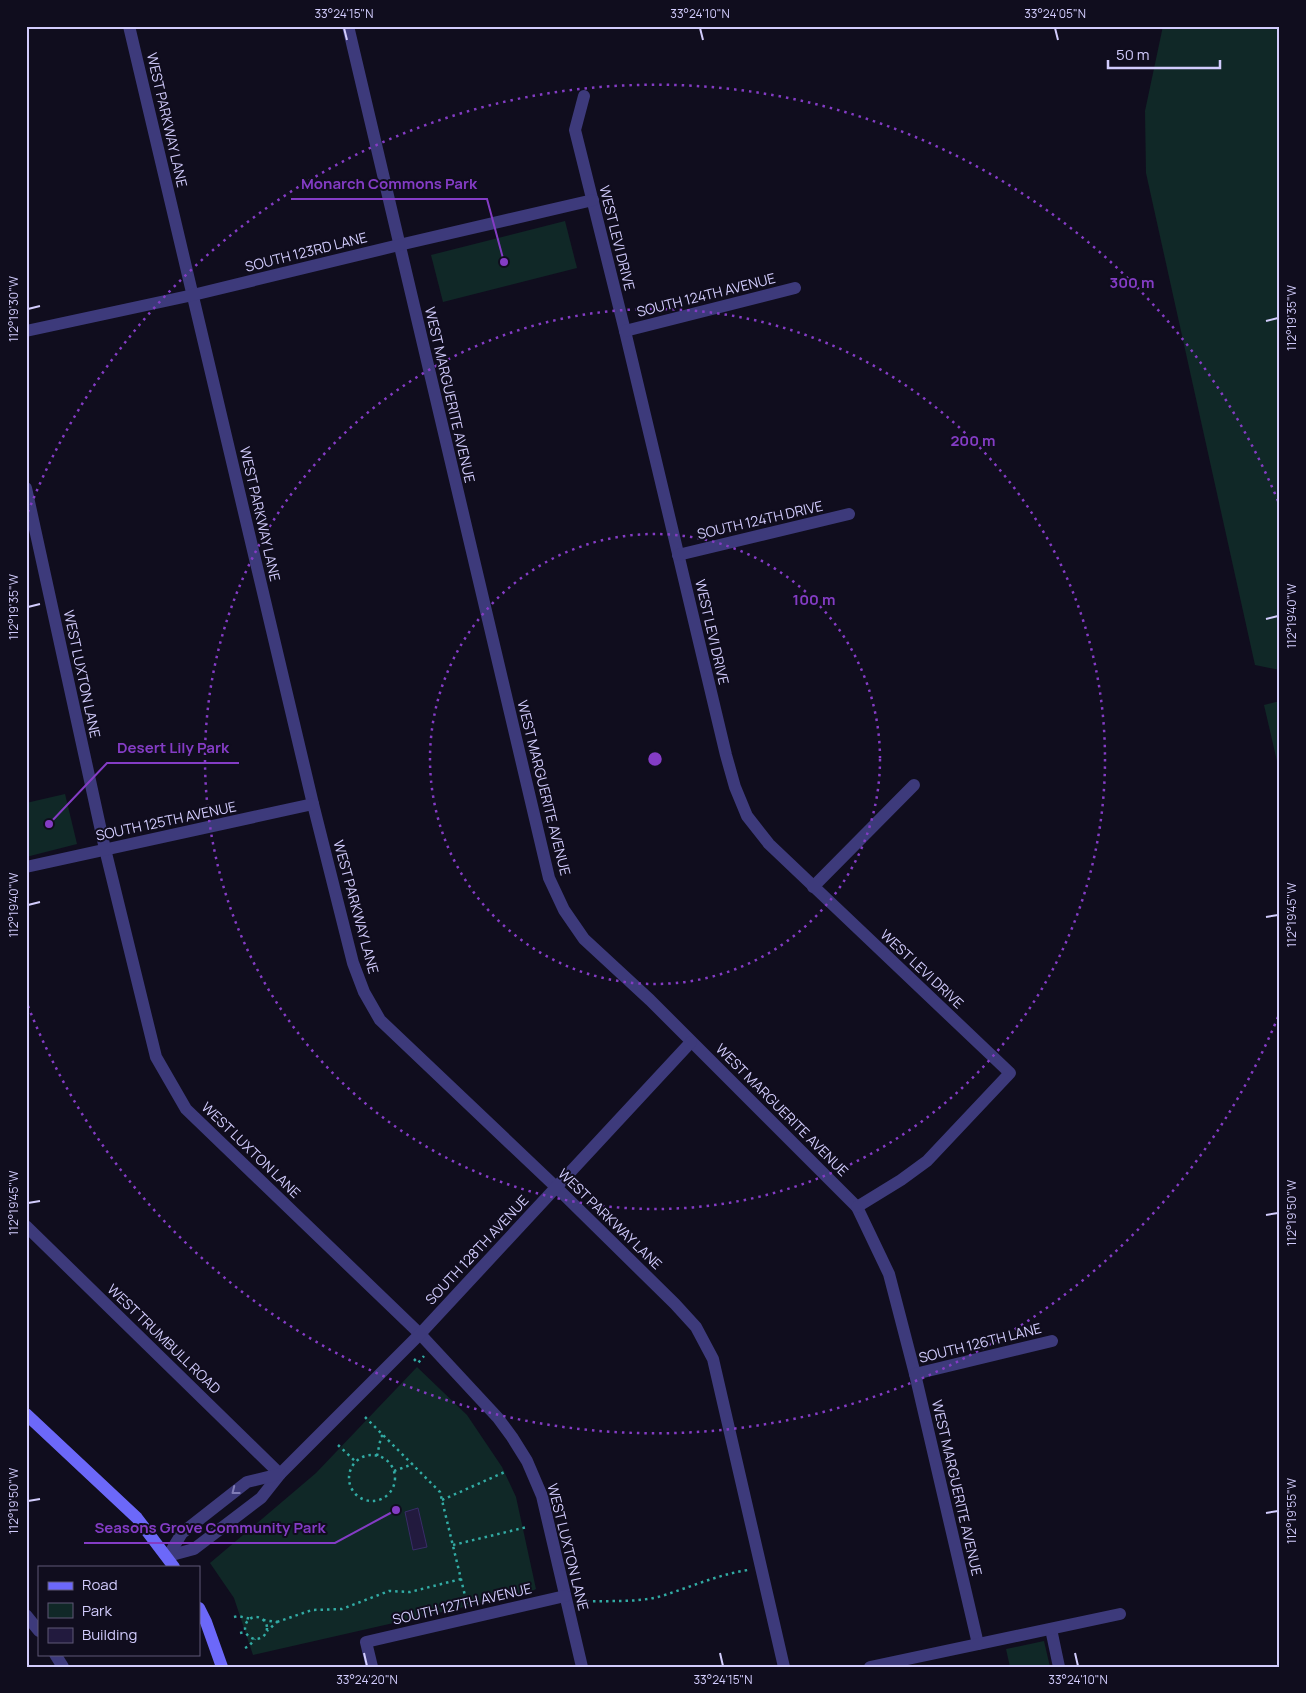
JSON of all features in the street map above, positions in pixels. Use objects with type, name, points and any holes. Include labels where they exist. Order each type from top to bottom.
[{"type":"street","name":"WEST PARKWAY LANE","points":[[129,26],[313,804],[354,962],[364,992],[380,1020],[557,1188],[696,1327],[713,1359],[784,1667]]},
{"type":"street","name":"WEST MARGUERITE AVENUE","points":[[348,26],[549,878],[564,910],[584,938],[857,1207],[889,1274],[915,1374],[978,1644]]},
{"type":"street","name":"WEST LEVI DRIVE","points":[[584,96],[575,130],[735,787],[747,816],[768,844],[1010,1073],[928,1161],[857,1207]]},
{"type":"street","name":"SOUTH 123RD LANE","points":[[26,331],[193,295],[399,244],[593,200]]},
{"type":"street","name":"SOUTH 124TH AVENUE","points":[[625,331],[795,288]]},
{"type":"street","name":"WEST LUXTON LANE","points":[[26,488],[105,849],[156,1057],[186,1109],[420,1334],[498,1418],[527,1461],[542,1496],[582,1667]]},
{"type":"street","name":"SOUTH 124TH DRIVE","points":[[678,555],[849,514]]},
{"type":"street","points":[[813,887],[914,785]]},
{"type":"street","name":"SOUTH 125TH AVENUE","points":[[26,868],[313,804]]},
{"type":"street","name":"SOUTH 128TH AVENUE","points":[[171,1562],[194,1549],[262,1498],[280,1474],[420,1334],[691,1042]]},
{"type":"street","name":"WEST TRUMBULL ROAD","points":[[26,1226],[280,1474]]},
{"type":"street","name":"SOUTH 126TH LANE","points":[[915,1374],[1052,1341]]},
{"type":"street","points":[[26,1414],[137,1518],[171,1562]]},
{"type":"street","points":[[171,1562],[182,1533],[247,1482],[280,1474]]},
{"type":"street","name":"SOUTH 127TH AVENUE","points":[[372,1667],[366,1642],[565,1596]]},
{"type":"street","points":[[200,1610],[209,1629],[222,1667]]},
{"type":"street","points":[[870,1667],[1120,1614]]},
{"type":"street","points":[[26,1615],[38,1630]]},
{"type":"street","points":[[1051,1629],[1059,1667]]},
{"type":"street","points":[[56,1656],[63,1667]]},
{"type":"path","points":[[365,1417],[440,1492],[467,1604]]},
{"type":"path","points":[[377,1456],[383,1435]]},
{"type":"path","points":[[338,1445],[356,1462]]},
{"type":"path","points":[[365,1456],[377,1456],[388,1461],[394,1471],[395,1481],[389,1494],[383,1498],[369,1501],[356,1494],[352,1488],[350,1475],[351,1469],[356,1462],[365,1456]]},
{"type":"path","points":[[394,1471],[413,1464]]},
{"type":"path","points":[[442,1500],[507,1471]]},
{"type":"path","points":[[453,1545],[527,1527]]},
{"type":"path","points":[[570,1618],[581,1615],[578,1603],[635,1601],[657,1597],[721,1575],[761,1567]]},
{"type":"path","points":[[251,1619],[246,1624],[246,1632],[249,1637],[255,1639],[263,1637],[278,1622],[312,1610],[342,1609],[389,1591],[410,1592],[461,1579]]},
{"type":"path","points":[[234,1617],[258,1618],[278,1622]]},
{"type":"path","points":[[263,1620],[267,1631]]},
{"type":"path","points":[[240,1634],[246,1632]]},
{"type":"path","points":[[245,1648],[255,1639]]},
{"type":"green space","points":[[1163,26],[1280,26],[1280,670],[1255,665],[1146,173],[1145,111]]},
{"type":"green space","points":[[565,221],[577,268],[443,302],[431,255]]},
{"type":"green space","points":[[1280,701],[1280,774],[1264,705]]},
{"type":"green space","points":[[65,794],[77,844],[26,857],[26,803]]},
{"type":"green space","points":[[417,1367],[467,1415],[502,1467],[516,1497],[536,1589],[530,1592],[253,1655],[234,1598],[210,1563],[316,1473]]},
{"type":"green space","points":[[1044,1641],[1050,1667],[1010,1667],[1006,1649]]},
{"type":"building","points":[[418,1508],[427,1547],[413,1550],[405,1512]]},
{"type":"place","name":"Monarch Commons Park","points":[[504,262]]},
{"type":"place","name":"Desert Lily Park","points":[[49,824]]},
{"type":"place","name":"Seasons Grove Community Park","points":[[396,1510]]}]
